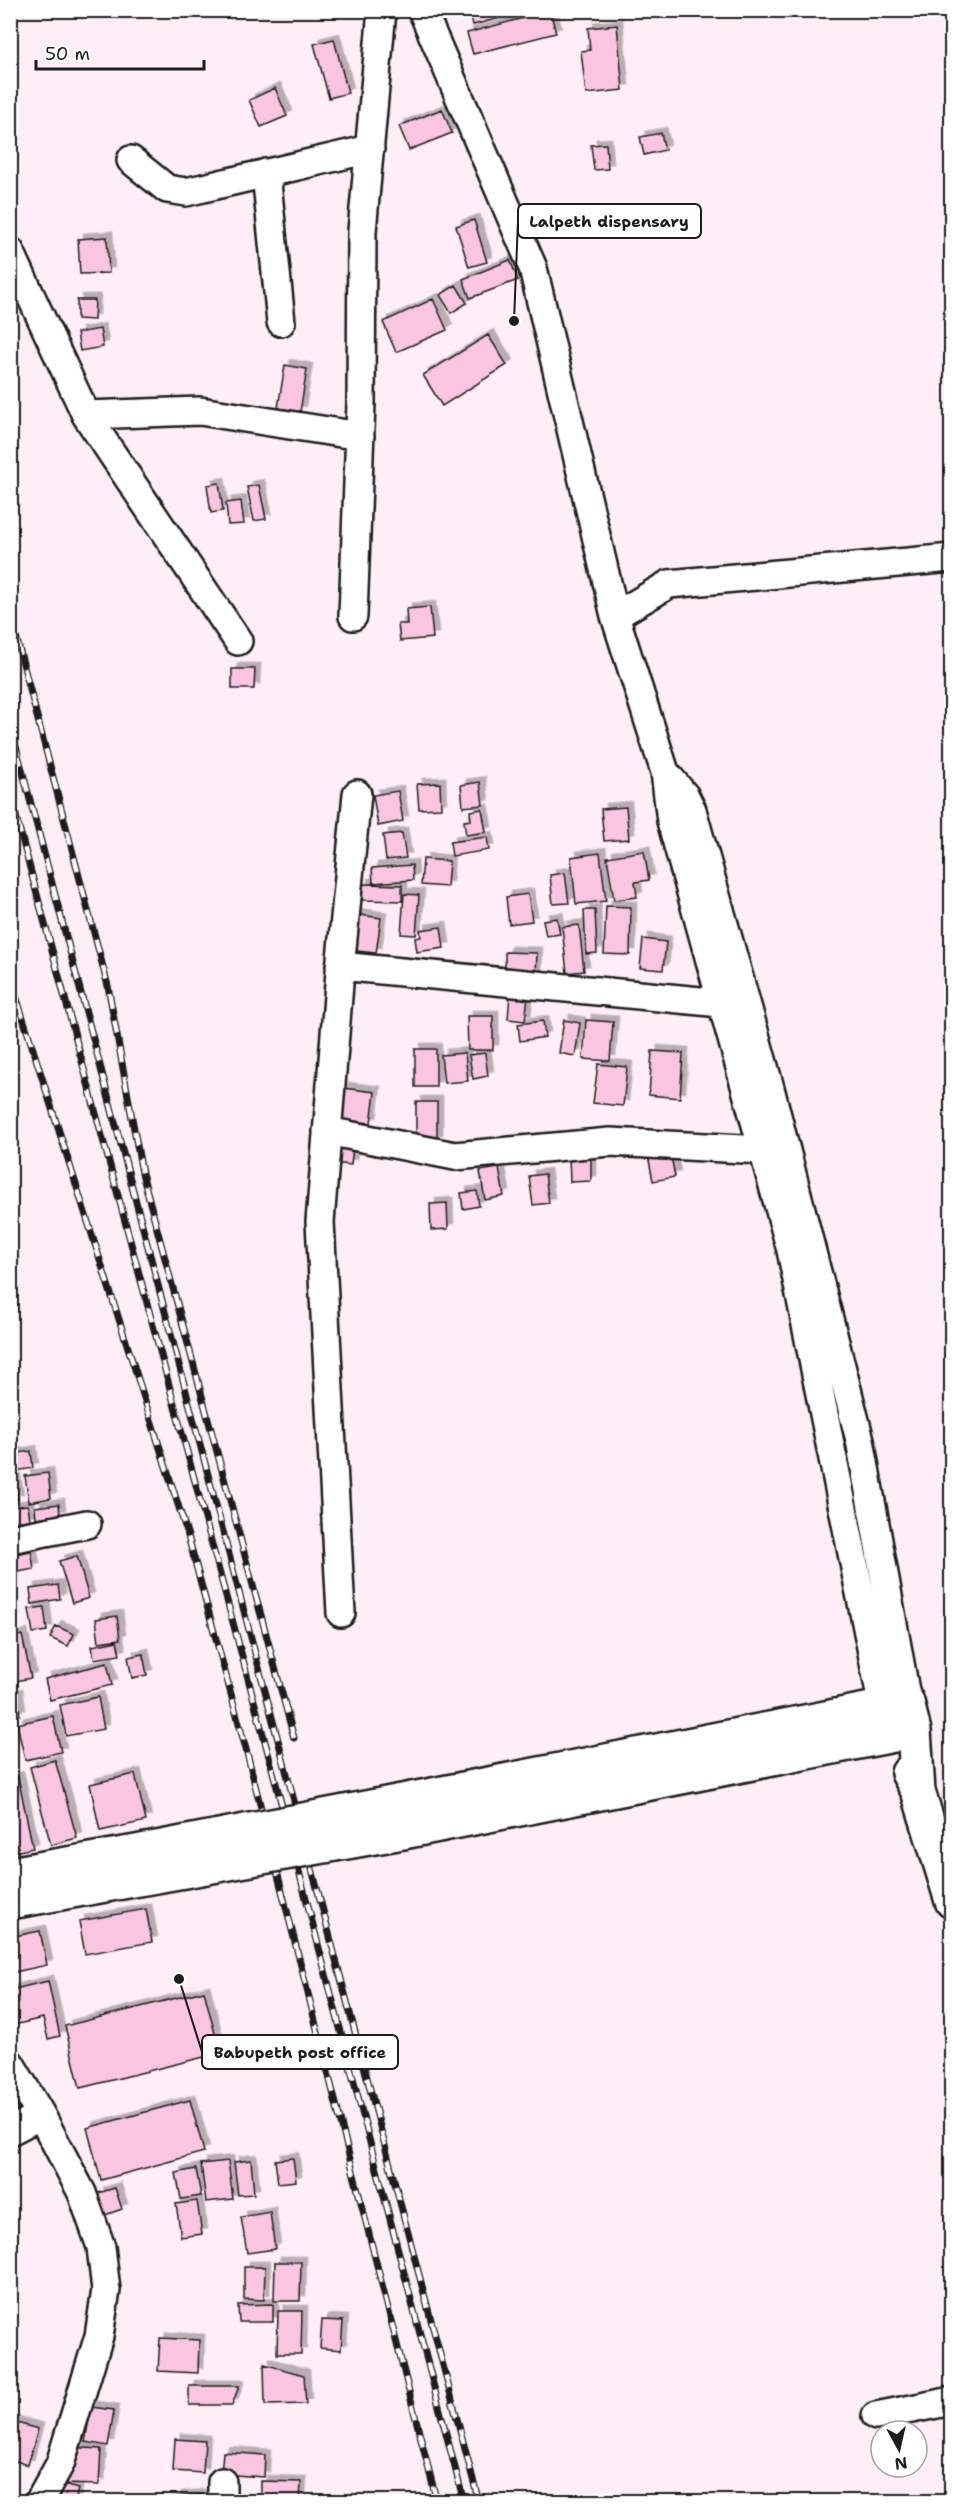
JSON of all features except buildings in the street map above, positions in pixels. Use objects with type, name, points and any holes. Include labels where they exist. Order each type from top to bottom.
[{"type":"main road","points":[[10,1902],[400,1817],[898,1719],[951,1901]]},
{"type":"main road","points":[[10,1874],[136,1852],[400,1817]]},
{"type":"street","points":[[353,616],[360,436],[362,231],[382,10]]},
{"type":"street","points":[[422,10],[533,268],[615,616],[665,772],[671,821],[790,1250],[898,1719]]},
{"type":"street","points":[[131,160],[167,189],[186,192],[370,149]]},
{"type":"street","points":[[266,173],[280,321]]},
{"type":"street","points":[[10,251],[86,414],[238,641]]},
{"type":"street","points":[[86,414],[200,411],[360,436]]},
{"type":"street","points":[[615,616],[669,584],[951,558]]},
{"type":"street","points":[[665,772],[685,796],[692,810],[773,1100],[860,1440],[898,1719]]},
{"type":"street","points":[[341,1613],[320,1237],[340,966],[357,794]]},
{"type":"street","points":[[340,966],[721,1003]]},
{"type":"street","points":[[327,1131],[455,1156],[610,1142],[763,1150]]},
{"type":"street","points":[[10,1539],[87,1524]]},
{"type":"street","points":[[10,2063],[42,2115],[82,2193],[101,2247],[106,2290],[99,2336],[60,2464],[39,2502]]},
{"type":"street","points":[[10,2131],[42,2115]]},
{"type":"street","points":[[876,2415],[951,2401]]},
{"type":"railway","points":[[10,614],[108,986],[142,1173],[294,1738]]},
{"type":"railway","points":[[10,724],[479,2502]]},
{"type":"railway","points":[[10,794],[267,1749],[464,2502]]},
{"type":"railway","points":[[10,977],[188,1536],[247,1753],[437,2502]]},
{"type":"place","name":"Lalpeth dispensary","points":[[514,321]]},
{"type":"place","name":"Babupeth post office","points":[[179,1979]]}]
